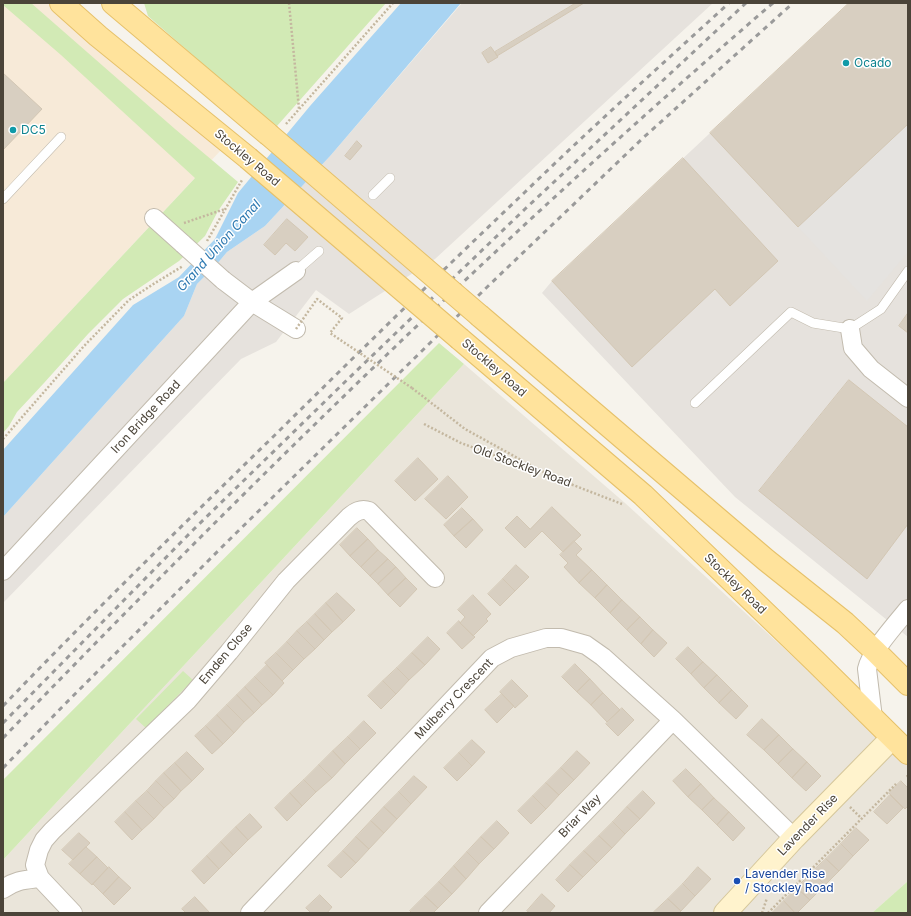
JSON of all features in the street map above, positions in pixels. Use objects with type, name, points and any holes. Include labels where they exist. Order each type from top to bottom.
[{"type":"main road","name":"Stockley Road","points":[[61,3],[98,36],[248,158],[643,496],[908,753]]},
{"type":"main road","points":[[113,3],[276,130],[480,316],[766,560],[845,623],[908,684]]},
{"type":"street","points":[[160,223],[223,280],[252,302],[296,329]]},
{"type":"street","name":"Iron Bridge Road","points":[[3,571],[252,302],[296,271]]},
{"type":"street","points":[[850,329],[853,348],[871,369],[908,398]]},
{"type":"street","name":"Emden Close","points":[[40,878],[35,865],[38,850],[44,840],[188,700],[286,581],[349,517],[359,511],[368,511],[435,578]]},
{"type":"street","points":[[873,718],[867,669],[868,663],[875,651],[908,609]]},
{"type":"street","name":"Mulberry Crescent","points":[[250,913],[492,658],[511,648],[546,638],[560,638],[586,645],[603,657],[673,720],[794,838]]},
{"type":"street","name":"Briar Way","points":[[488,913],[673,720]]},
{"type":"street","name":"Lavender Rise","points":[[725,913],[794,838],[892,738]]},
{"type":"street","points":[[3,889],[21,880],[40,878],[73,913]]},
{"type":"lane","points":[[3,199],[61,137]]},
{"type":"lane","points":[[373,195],[390,178]]},
{"type":"lane","points":[[296,271],[319,251]]},
{"type":"lane","points":[[695,403],[791,312],[813,323],[850,329],[882,309],[908,271]]},
{"type":"path","points":[[289,3],[299,109]]},
{"type":"path","points":[[276,130],[299,109],[393,3]]},
{"type":"path","points":[[205,244],[242,180]]},
{"type":"path","points":[[160,223],[226,209]]},
{"type":"path","points":[[3,439],[84,346],[129,300],[184,266]]},
{"type":"path","points":[[296,329],[317,300],[342,318],[330,333],[412,388],[465,429],[537,469]]},
{"type":"path","name":"Old Stockley Road","points":[[424,424],[460,443],[537,469],[622,504],[630,505],[643,496]]},
{"type":"path","points":[[768,913],[896,784]]},
{"type":"shaded area","points":[[3,3],[57,3],[222,149],[3,383]]},
{"type":"shaded area","points":[[462,3],[713,3],[435,259],[349,314],[316,290],[276,342],[241,359],[3,603],[3,517],[184,316],[197,284],[227,252],[265,226],[331,155]]},
{"type":"shaded area","points":[[849,3],[908,3],[908,637],[735,497],[542,293],[552,281]]},
{"type":"shaded area","points":[[908,124],[908,252],[867,301],[798,227]]},
{"type":"shaded area","points":[[464,364],[625,503],[908,763],[908,881],[872,913],[3,913],[3,860]]},
{"type":"green space","points":[[3,3],[31,3],[238,182],[218,211],[205,236],[179,261],[123,299],[88,334],[17,412],[3,433],[3,383],[195,178],[61,55],[3,5]]},
{"type":"green space","points":[[144,3],[386,3],[277,126],[244,100],[148,16]]},
{"type":"green space","points":[[439,343],[464,364],[3,860],[3,780]]},
{"type":"green space","points":[[183,671],[193,680],[146,728],[136,719]]},
{"type":"green space","points":[[908,881],[908,913],[872,913]]},
{"type":"water","name":"Grand Union Canal","points":[[401,3],[461,3],[331,155],[265,226],[227,252],[197,284],[184,316],[3,517],[3,450],[133,305],[179,277],[215,239],[238,193],[310,106]]},
{"type":"building","points":[[576,3],[584,3],[497,56],[495,52]]},
{"type":"building","name":"Ocado","points":[[849,3],[908,3],[908,124],[798,227],[710,133]]},
{"type":"building","points":[[491,47],[498,57],[488,63],[482,53]]},
{"type":"building","name":"DC5","points":[[3,73],[42,109],[3,150]]},
{"type":"building","points":[[357,141],[362,146],[350,160],[345,156]]},
{"type":"building","points":[[683,158],[778,261],[730,306],[715,289],[632,367],[552,281]]},
{"type":"building","points":[[287,219],[308,237],[295,251],[286,243],[275,255],[264,245]]},
{"type":"building","points":[[908,313],[908,333],[899,326]]},
{"type":"building","points":[[849,380],[908,427],[908,524],[867,579],[759,491]]},
{"type":"building","points":[[418,458],[438,479],[415,501],[395,481]]},
{"type":"building","points":[[448,476],[468,497],[446,519],[425,499]]},
{"type":"building","points":[[552,507],[581,535],[563,552],[542,531],[525,548],[505,528],[517,516],[530,529]]},
{"type":"building","points":[[462,508],[473,519],[454,536],[444,525]]},
{"type":"building","points":[[473,519],[483,530],[466,548],[454,536]]},
{"type":"building","points":[[357,528],[368,539],[350,556],[340,545]]},
{"type":"building","points":[[368,539],[378,550],[361,567],[350,556]]},
{"type":"building","points":[[574,541],[582,549],[576,555],[592,570],[579,583],[564,567],[568,563],[560,555]]},
{"type":"building","points":[[378,550],[388,559],[370,576],[361,567]]},
{"type":"building","points":[[388,559],[396,567],[378,584],[370,576]]},
{"type":"building","points":[[516,565],[529,577],[515,591],[503,579]]},
{"type":"building","points":[[396,567],[406,578],[388,595],[378,584]]},
{"type":"building","points":[[592,570],[607,585],[595,598],[579,583]]},
{"type":"building","points":[[406,578],[417,589],[400,607],[388,595]]},
{"type":"building","points":[[503,579],[515,591],[500,606],[488,594]]},
{"type":"building","points":[[607,585],[622,600],[610,613],[595,598]]},
{"type":"building","points":[[337,593],[355,610],[343,622],[326,603]]},
{"type":"building","points":[[473,595],[491,614],[486,619],[488,621],[473,636],[460,623],[465,617],[458,610]]},
{"type":"building","points":[[622,600],[640,617],[627,630],[610,613]]},
{"type":"building","points":[[326,603],[343,622],[332,632],[315,614]]},
{"type":"building","points":[[315,614],[332,632],[324,640],[307,622]]},
{"type":"building","points":[[640,617],[653,630],[641,644],[627,630]]},
{"type":"building","points":[[459,621],[475,637],[462,649],[447,633]]},
{"type":"building","points":[[307,622],[324,640],[315,649],[297,631]]},
{"type":"building","points":[[653,630],[667,643],[654,657],[641,644]]},
{"type":"building","points":[[297,631],[315,649],[304,659],[287,642]]},
{"type":"building","points":[[428,637],[440,649],[425,665],[412,653]]},
{"type":"building","points":[[287,642],[304,659],[293,670],[276,653]]},
{"type":"building","points":[[688,647],[703,662],[691,674],[676,659]]},
{"type":"building","points":[[276,653],[293,670],[282,681],[265,663]]},
{"type":"building","points":[[412,653],[425,665],[409,680],[397,668]]},
{"type":"building","points":[[703,662],[717,675],[704,688],[691,674]]},
{"type":"building","points":[[575,664],[590,679],[577,692],[562,677]]},
{"type":"building","points":[[267,665],[284,683],[273,695],[255,677]]},
{"type":"building","points":[[397,668],[409,680],[396,694],[383,681]]},
{"type":"building","points":[[717,675],[732,690],[719,703],[704,688]]},
{"type":"building","points":[[255,677],[273,695],[262,705],[245,687]]},
{"type":"building","points":[[590,679],[603,693],[591,705],[577,692]]},
{"type":"building","points":[[512,680],[528,696],[515,708],[500,692]]},
{"type":"building","points":[[383,681],[396,694],[381,709],[368,696]]},
{"type":"building","points":[[245,687],[262,705],[254,713],[237,695]]},
{"type":"building","points":[[732,690],[748,706],[736,719],[719,703]]},
{"type":"building","points":[[603,693],[620,710],[607,722],[591,705]]},
{"type":"building","points":[[502,694],[514,706],[497,723],[485,710]]},
{"type":"building","points":[[237,695],[254,713],[244,722],[227,705]]},
{"type":"building","points":[[227,705],[244,722],[234,733],[217,715]]},
{"type":"building","points":[[622,708],[634,720],[618,736],[606,724]]},
{"type":"building","points":[[217,715],[234,733],[223,744],[206,726]]},
{"type":"building","points":[[762,719],[779,735],[764,750],[747,735]]},
{"type":"building","points":[[364,721],[376,733],[360,749],[348,737]]},
{"type":"building","points":[[206,726],[223,744],[212,754],[195,736]]},
{"type":"building","points":[[779,735],[793,749],[778,764],[764,750]]},
{"type":"building","points":[[348,737],[360,749],[345,764],[333,751]]},
{"type":"building","points":[[472,740],[485,752],[472,766],[459,753]]},
{"type":"building","points":[[793,749],[807,762],[792,778],[778,764]]},
{"type":"building","points":[[333,751],[345,764],[332,778],[319,765]]},
{"type":"building","points":[[577,751],[590,763],[574,780],[561,768]]},
{"type":"building","points":[[187,752],[204,769],[192,781],[175,763]]},
{"type":"building","points":[[459,753],[472,766],[457,781],[444,768]]},
{"type":"building","points":[[807,762],[821,776],[806,791],[792,778]]},
{"type":"building","points":[[175,763],[192,781],[181,791],[164,773]]},
{"type":"building","points":[[319,765],[332,778],[316,792],[304,780]]},
{"type":"building","points":[[561,768],[574,780],[559,795],[546,783]]},
{"type":"building","points":[[686,769],[701,784],[688,797],[673,781]]},
{"type":"building","points":[[164,773],[181,791],[174,799],[156,781]]},
{"type":"building","points":[[414,776],[427,787],[411,804],[399,792]]},
{"type":"building","points":[[304,780],[316,792],[302,806],[290,793]]},
{"type":"building","points":[[156,781],[174,799],[164,808],[147,791]]},
{"type":"building","points":[[901,781],[908,788],[908,806],[905,809],[889,793]]},
{"type":"building","points":[[546,783],[559,795],[546,809],[533,796]]},
{"type":"building","points":[[701,784],[714,798],[702,810],[688,797]]},
{"type":"building","points":[[147,791],[164,808],[154,819],[136,801]]},
{"type":"building","points":[[643,791],[655,803],[640,819],[627,807]]},
{"type":"building","points":[[399,792],[411,804],[397,819],[384,807]]},
{"type":"building","points":[[290,793],[302,806],[287,821],[275,808]]},
{"type":"building","points":[[890,795],[903,808],[887,824],[874,812]]},
{"type":"building","points":[[533,796],[546,809],[531,824],[518,811]]},
{"type":"building","points":[[714,798],[729,812],[717,825],[702,810]]},
{"type":"building","points":[[136,801],[154,819],[142,830],[125,812]]},
{"type":"building","points":[[384,807],[397,819],[384,833],[371,821]]},
{"type":"building","points":[[627,807],[640,819],[625,834],[613,822]]},
{"type":"building","points":[[125,812],[142,830],[132,840],[115,822]]},
{"type":"building","points":[[729,812],[745,828],[733,841],[717,825]]},
{"type":"building","points":[[250,814],[262,827],[248,840],[236,827]]},
{"type":"building","points":[[371,821],[384,833],[369,849],[356,837]]},
{"type":"building","points":[[497,821],[509,833],[494,849],[481,837]]},
{"type":"building","points":[[613,822],[625,834],[612,848],[599,836]]},
{"type":"building","points":[[236,827],[248,840],[233,855],[221,842]]},
{"type":"building","points":[[856,828],[869,840],[853,856],[841,844]]},
{"type":"building","points":[[79,833],[90,843],[73,860],[62,850]]},
{"type":"building","points":[[599,836],[612,848],[597,863],[584,851]]},
{"type":"building","points":[[356,837],[369,849],[356,863],[343,851]]},
{"type":"building","points":[[481,837],[494,849],[479,864],[467,852]]},
{"type":"building","points":[[221,842],[233,855],[219,869],[207,856]]},
{"type":"building","points":[[841,844],[853,856],[839,871],[826,859]]},
{"type":"building","points":[[86,847],[97,857],[80,874],[69,864]]},
{"type":"building","points":[[343,851],[356,863],[341,878],[328,866]]},
{"type":"building","points":[[584,851],[597,863],[583,877],[570,865]]},
{"type":"building","points":[[467,852],[479,864],[466,879],[454,866]]},
{"type":"building","points":[[207,856],[219,869],[204,884],[192,871]]},
{"type":"building","points":[[97,857],[108,868],[92,885],[80,874]]},
{"type":"building","points":[[826,859],[839,871],[825,885],[812,872]]},
{"type":"building","points":[[570,865],[583,877],[568,892],[556,880]]},
{"type":"building","points":[[454,866],[466,879],[452,894],[439,882]]},
{"type":"building","points":[[109,867],[119,877],[103,894],[93,884]]},
{"type":"building","points":[[698,867],[711,879],[695,896],[683,884]]},
{"type":"building","points":[[812,872],[825,885],[810,900],[797,888]]},
{"type":"building","points":[[119,877],[131,888],[114,905],[103,894]]},
{"type":"building","points":[[439,882],[452,894],[438,908],[425,896]]},
{"type":"building","points":[[683,884],[695,896],[681,911],[668,899]]},
{"type":"building","points":[[797,888],[810,900],[797,913],[795,913],[784,901]]},
{"type":"building","points":[[542,894],[555,906],[549,913],[530,913],[527,911]]},
{"type":"building","points":[[320,895],[332,907],[327,913],[311,913],[306,908]]},
{"type":"building","points":[[425,896],[438,908],[433,913],[412,913],[410,911]]},
{"type":"building","points":[[195,897],[210,913],[186,913],[182,909]]},
{"type":"building","points":[[668,899],[681,911],[679,913],[654,912]]},
{"type":"building","points":[[784,901],[795,913],[772,913]]},
{"type":"railway","points":[[3,706],[140,567],[432,281],[626,97],[729,3]]},
{"type":"railway","points":[[3,723],[194,529],[349,378],[525,209],[746,3]]},
{"type":"railway","points":[[3,738],[284,454],[476,270],[574,179],[773,3]]},
{"type":"railway","points":[[3,768],[227,542],[484,290],[643,138],[793,3]]},
{"type":"place","name":"Ocado","points":[[846,63]]},
{"type":"place","name":"DC5","points":[[13,130]]},
{"type":"place","name":"Lavender Rise / Stockley Road","points":[[737,881]]}]
